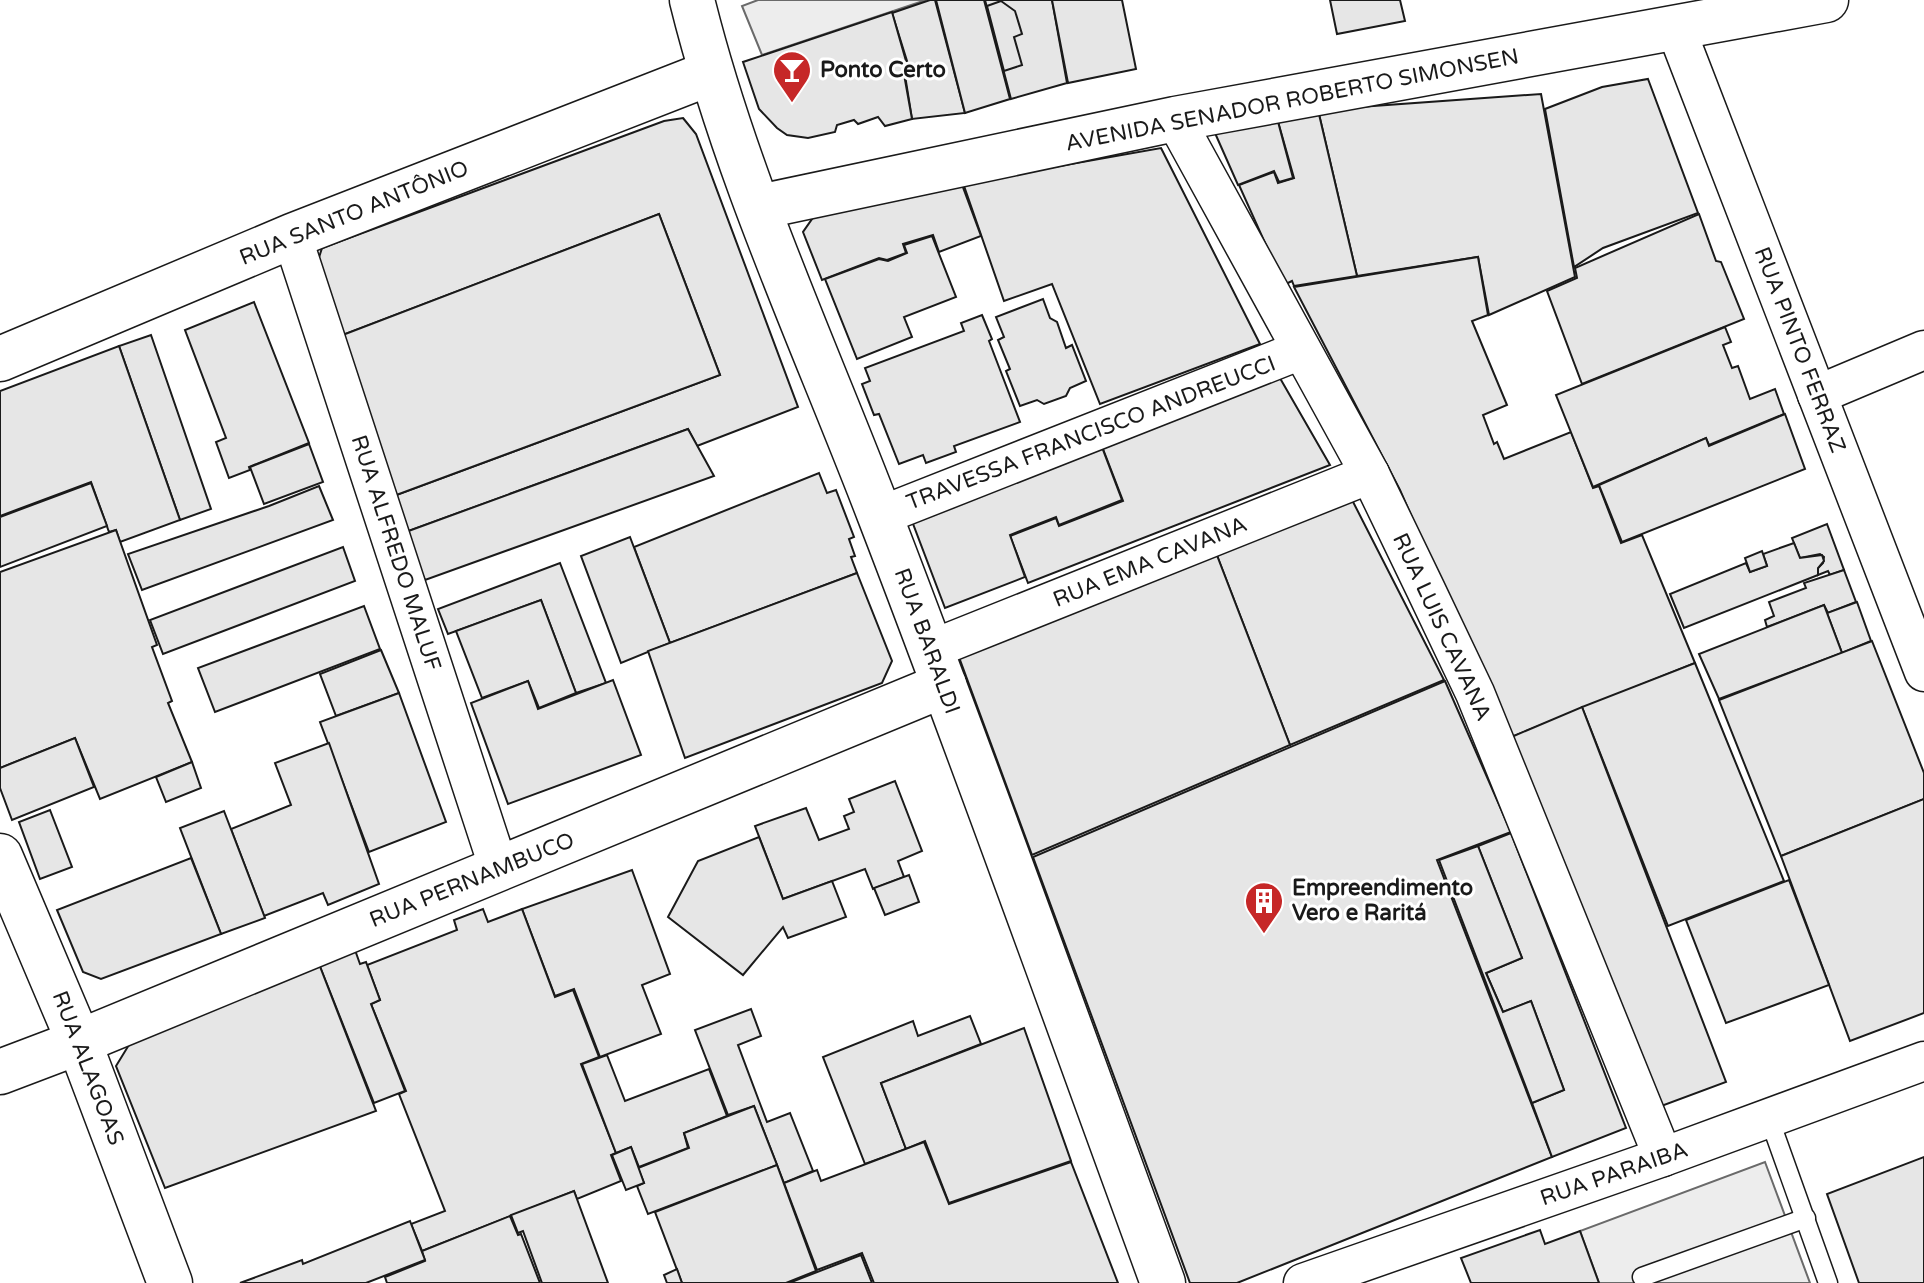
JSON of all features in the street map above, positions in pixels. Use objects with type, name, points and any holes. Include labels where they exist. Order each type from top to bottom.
[{"type":"street","name":"RUA BARALDI","points":[[692,0],[710,73],[759,207],[880,516],[1163,1283]]},
{"type":"street","name":"AVENIDA SENADOR ROBERTO SIMONSEN","points":[[759,207],[1175,119],[1826,0]]},
{"type":"street","name":"RUA PINTO FERRAZ","points":[[1676,29],[1923,666]]},
{"type":"street","name":"RUA SANTO ANTÔNIO","points":[[0,359],[292,236],[710,73]]},
{"type":"street","name":"RUA LUIS CAVANA","points":[[1175,119],[1370,474],[1475,693],[1663,1157]]},
{"type":"street","name":"RUA ALFREDO MALUF","points":[[292,236],[499,869]]},
{"type":"street","name":"TRAVESSA FRANCISCO ANDREUCCI","points":[[880,516],[1301,350]]},
{"type":"street","points":[[1817,395],[1924,350]]},
{"type":"street","name":"RUA EMA CAVANA","points":[[937,668],[1370,474]]},
{"type":"street","name":"RUA PERNAMBUCO","points":[[0,1072],[499,869],[937,668]]},
{"type":"street","name":"RUA ALAGOAS","points":[[0,856],[79,1042],[170,1283]]},
{"type":"street","name":"RUA PARAIBA","points":[[1303,1283],[1663,1157],[1924,1061]]},
{"type":"lane","points":[[1769,1118],[1828,1283]]},
{"type":"lane","points":[[1642,1277],[1806,1218]]},
{"type":"shaded area","points":[[758,0],[926,0],[762,55],[742,6]]},
{"type":"shaded area","points":[[1765,1162],[1810,1283],[1599,1283],[1580,1231]]},
{"type":"building","points":[[935,0],[965,113],[912,119],[903,63],[907,61],[892,13]]},
{"type":"building","points":[[936,0],[984,0],[1010,99],[965,113]]},
{"type":"building","points":[[985,0],[1052,0],[1067,83],[1011,99]]},
{"type":"building","points":[[1052,0],[1122,0],[1136,69],[1068,83]]},
{"type":"building","points":[[1330,0],[1400,0],[1405,21],[1337,34]]},
{"type":"building","points":[[1001,1],[1015,11],[1022,34],[1014,37],[1022,65],[1004,71],[987,6]]},
{"type":"building","points":[[892,12],[906,61],[902,63],[912,119],[885,126],[878,117],[858,124],[854,120],[837,125],[835,132],[808,138],[787,135],[759,109],[743,62]]},
{"type":"building","points":[[1648,79],[1698,213],[1603,248],[1574,267],[1545,109],[1602,87]]},
{"type":"building","points":[[1541,94],[1575,277],[1489,315],[1478,257],[1357,276],[1318,110]]},
{"type":"building","points":[[1318,110],[1357,276],[1294,286],[1292,281],[1284,285],[1239,185],[1274,172],[1278,183],[1294,178],[1277,118]]},
{"type":"building","points":[[683,118],[696,134],[798,407],[697,446],[688,429],[403,533],[391,497],[720,375],[659,214],[340,336],[315,270],[322,248],[664,121]]},
{"type":"building","points":[[1277,118],[1293,178],[1279,182],[1274,171],[1238,185],[1211,124]]},
{"type":"building","points":[[1161,148],[1260,344],[1100,404],[1052,284],[1004,301],[963,183]]},
{"type":"building","points":[[961,182],[981,236],[939,252],[933,235],[903,244],[906,253],[887,260],[879,258],[822,280],[803,232],[817,212]]},
{"type":"building","points":[[659,214],[720,375],[391,497],[340,336]]},
{"type":"building","points":[[1699,214],[1716,261],[1721,262],[1744,319],[1582,384],[1547,291],[1577,278],[1575,268]]},
{"type":"building","points":[[932,236],[956,297],[904,317],[912,337],[857,359],[825,279],[879,259],[888,261],[907,253],[904,245]]},
{"type":"building","points":[[1478,257],[1488,315],[1472,321],[1507,405],[1483,415],[1494,444],[1497,442],[1504,459],[1571,432],[1593,488],[1599,486],[1621,543],[1642,535],[1695,663],[1509,738],[1400,490],[1294,287]]},
{"type":"building","points":[[1043,299],[1050,318],[1057,322],[1066,348],[1072,345],[1086,381],[1070,388],[1066,396],[1044,404],[1037,400],[1020,406],[1006,371],[1010,369],[998,340],[1004,337],[996,317]]},
{"type":"building","points":[[254,302],[309,443],[229,478],[216,442],[226,438],[185,330]]},
{"type":"building","points":[[982,315],[1020,422],[954,446],[956,452],[926,463],[923,455],[899,464],[879,414],[874,415],[862,384],[870,381],[865,368],[964,331],[961,323]]},
{"type":"building","points":[[1725,327],[1731,342],[1723,345],[1732,368],[1738,366],[1750,399],[1775,389],[1784,414],[1709,445],[1706,438],[1593,487],[1556,395]]},
{"type":"building","points":[[151,335],[211,509],[180,520],[119,346]]},
{"type":"building","points":[[119,346],[180,520],[120,542],[116,530],[109,532],[91,482],[0,516],[0,391]]},
{"type":"building","points":[[1273,366],[1330,465],[1028,583],[1010,536],[1056,518],[1059,526],[1123,501],[1098,436]]},
{"type":"building","points":[[1785,414],[1805,469],[1622,542],[1599,485],[1706,438],[1709,446]]},
{"type":"building","points":[[688,429],[714,476],[425,580],[403,533]]},
{"type":"building","points":[[1100,442],[1122,500],[1059,525],[1056,517],[1010,535],[1025,577],[945,608],[907,508]]},
{"type":"building","points":[[309,444],[323,482],[264,504],[250,467]]},
{"type":"building","points":[[819,473],[827,493],[836,490],[854,537],[849,539],[857,573],[670,643],[634,547]]},
{"type":"building","points":[[91,483],[107,526],[0,567],[0,517]]},
{"type":"building","points":[[319,486],[333,520],[142,590],[128,554]]},
{"type":"building","points":[[1348,492],[1444,680],[1290,745],[1213,545]]},
{"type":"building","points":[[1827,524],[1844,570],[1818,575],[1824,557],[1820,554],[1800,558],[1792,538]]},
{"type":"building","points":[[116,530],[157,645],[152,647],[172,701],[168,703],[192,762],[100,799],[75,738],[0,768],[0,572]]},
{"type":"building","points":[[630,537],[670,643],[621,663],[581,556]]},
{"type":"building","points":[[1794,543],[1800,558],[1822,555],[1824,561],[1818,568],[1818,575],[1684,628],[1670,594],[1746,563],[1750,572],[1767,566],[1763,554]]},
{"type":"building","points":[[1213,545],[1290,745],[1032,855],[956,649]]},
{"type":"building","points":[[343,547],[355,581],[163,654],[150,620]]},
{"type":"building","points":[[1762,551],[1767,566],[1750,572],[1745,558]]},
{"type":"building","points":[[560,563],[606,683],[576,693],[541,600],[448,634],[438,609]]},
{"type":"building","points":[[1844,570],[1856,602],[1828,613],[1824,605],[1767,627],[1765,620],[1774,616],[1769,602],[1806,588],[1804,583]]},
{"type":"building","points":[[857,573],[892,661],[882,683],[685,758],[648,651]]},
{"type":"building","points":[[541,600],[576,693],[539,708],[528,681],[482,698],[456,631]]},
{"type":"building","points":[[1857,602],[1871,641],[1842,653],[1827,613]]},
{"type":"building","points":[[1824,605],[1842,653],[1719,699],[1699,654]]},
{"type":"building","points":[[364,606],[380,649],[215,712],[198,668]]},
{"type":"building","points":[[1872,641],[1924,773],[1924,799],[1781,856],[1719,700]]},
{"type":"building","points":[[381,650],[399,693],[336,716],[320,674]]},
{"type":"building","points":[[1695,663],[1784,881],[1668,926],[1582,707]]},
{"type":"building","points":[[613,680],[641,755],[508,804],[471,703],[528,681],[538,709]]},
{"type":"building","name":"Empreendimento Vero e Raritá","points":[[1445,681],[1511,832],[1437,860],[1552,1157],[1237,1283],[1190,1283],[1033,857]]},
{"type":"building","points":[[399,693],[446,822],[369,852],[320,722]]},
{"type":"building","points":[[1582,707],[1726,1082],[1656,1108],[1509,738]]},
{"type":"building","points":[[75,738],[94,787],[12,820],[0,788],[0,768]]},
{"type":"building","points":[[329,743],[379,884],[328,905],[323,893],[264,916],[231,829],[291,805],[275,763]]},
{"type":"building","points":[[192,762],[201,788],[166,802],[156,777]]},
{"type":"building","points":[[895,781],[922,851],[898,861],[904,877],[873,889],[865,869],[783,899],[755,826],[806,808],[819,840],[849,829],[844,816],[854,812],[849,799]]},
{"type":"building","points":[[1924,799],[1924,1013],[1850,1041],[1781,856]]},
{"type":"building","points":[[50,810],[72,867],[40,879],[19,822]]},
{"type":"building","points":[[224,811],[265,918],[221,934],[180,828]]},
{"type":"building","points":[[1511,833],[1626,1128],[1552,1157],[1532,1103],[1564,1090],[1531,1001],[1503,1012],[1486,973],[1522,958],[1478,846]]},
{"type":"building","points":[[759,837],[783,899],[832,881],[846,917],[788,938],[783,927],[743,975],[668,917],[698,861]]},
{"type":"building","points":[[1478,846],[1522,958],[1486,973],[1503,1012],[1531,1001],[1564,1090],[1532,1103],[1439,860]]},
{"type":"building","points":[[191,858],[221,934],[101,979],[83,972],[57,910]]},
{"type":"building","points":[[632,870],[670,974],[642,985],[661,1034],[600,1057],[574,989],[555,996],[522,909]]},
{"type":"building","points":[[909,875],[919,902],[885,915],[874,888]]},
{"type":"building","points":[[1789,880],[1829,985],[1726,1023],[1686,920]]},
{"type":"building","points":[[483,909],[488,922],[522,909],[555,997],[573,990],[599,1057],[581,1064],[616,1153],[611,1155],[621,1181],[577,1199],[574,1191],[422,1251],[411,1224],[445,1211],[399,1094],[406,1091],[371,1004],[380,1000],[367,965],[457,930],[454,920]]},
{"type":"building","points":[[355,950],[360,964],[366,962],[380,1000],[371,1004],[405,1091],[374,1103],[319,964]]},
{"type":"building","points":[[319,964],[376,1111],[165,1188],[116,1066],[135,1035]]},
{"type":"building","points":[[751,1009],[761,1036],[738,1045],[767,1122],[790,1113],[813,1171],[784,1183],[754,1106],[728,1115],[695,1030]]},
{"type":"building","points":[[970,1016],[981,1044],[881,1083],[906,1149],[865,1164],[823,1057],[913,1021],[918,1036]]},
{"type":"building","points":[[1024,1028],[1071,1161],[949,1203],[925,1141],[906,1149],[881,1083]]},
{"type":"building","points":[[607,1055],[625,1101],[709,1069],[727,1116],[684,1133],[688,1148],[639,1167],[631,1147],[616,1153],[582,1064]]},
{"type":"building","points":[[754,1106],[777,1165],[648,1214],[637,1186],[644,1183],[638,1168],[689,1148],[684,1133]]},
{"type":"building","points":[[924,1142],[949,1204],[1071,1162],[1118,1283],[874,1283],[862,1253],[817,1270],[784,1183],[817,1170],[821,1181]]},
{"type":"building","points":[[631,1147],[644,1183],[626,1190],[612,1155]]},
{"type":"building","points":[[1924,1157],[1924,1283],[1859,1283],[1827,1194]]},
{"type":"building","points":[[777,1165],[816,1271],[786,1283],[682,1283],[655,1212]]},
{"type":"building","points":[[574,1191],[608,1283],[542,1283],[523,1231],[518,1233],[511,1215]]},
{"type":"building","points":[[510,1216],[518,1235],[521,1234],[540,1283],[387,1283],[385,1277],[425,1261],[422,1251]]},
{"type":"building","points":[[410,1221],[425,1260],[366,1283],[240,1283],[302,1260],[303,1264]]},
{"type":"building","points":[[1540,1230],[1545,1244],[1580,1231],[1599,1283],[1471,1283],[1461,1258]]},
{"type":"building","points":[[861,1255],[872,1283],[789,1283]]},
{"type":"building","points":[[677,1269],[682,1283],[667,1283],[664,1275]]},
{"type":"place","name":"Ponto Certo","points":[[792,104]]},
{"type":"place","name":"Empreendimento Vero e Raritá","points":[[1264,935]]}]
